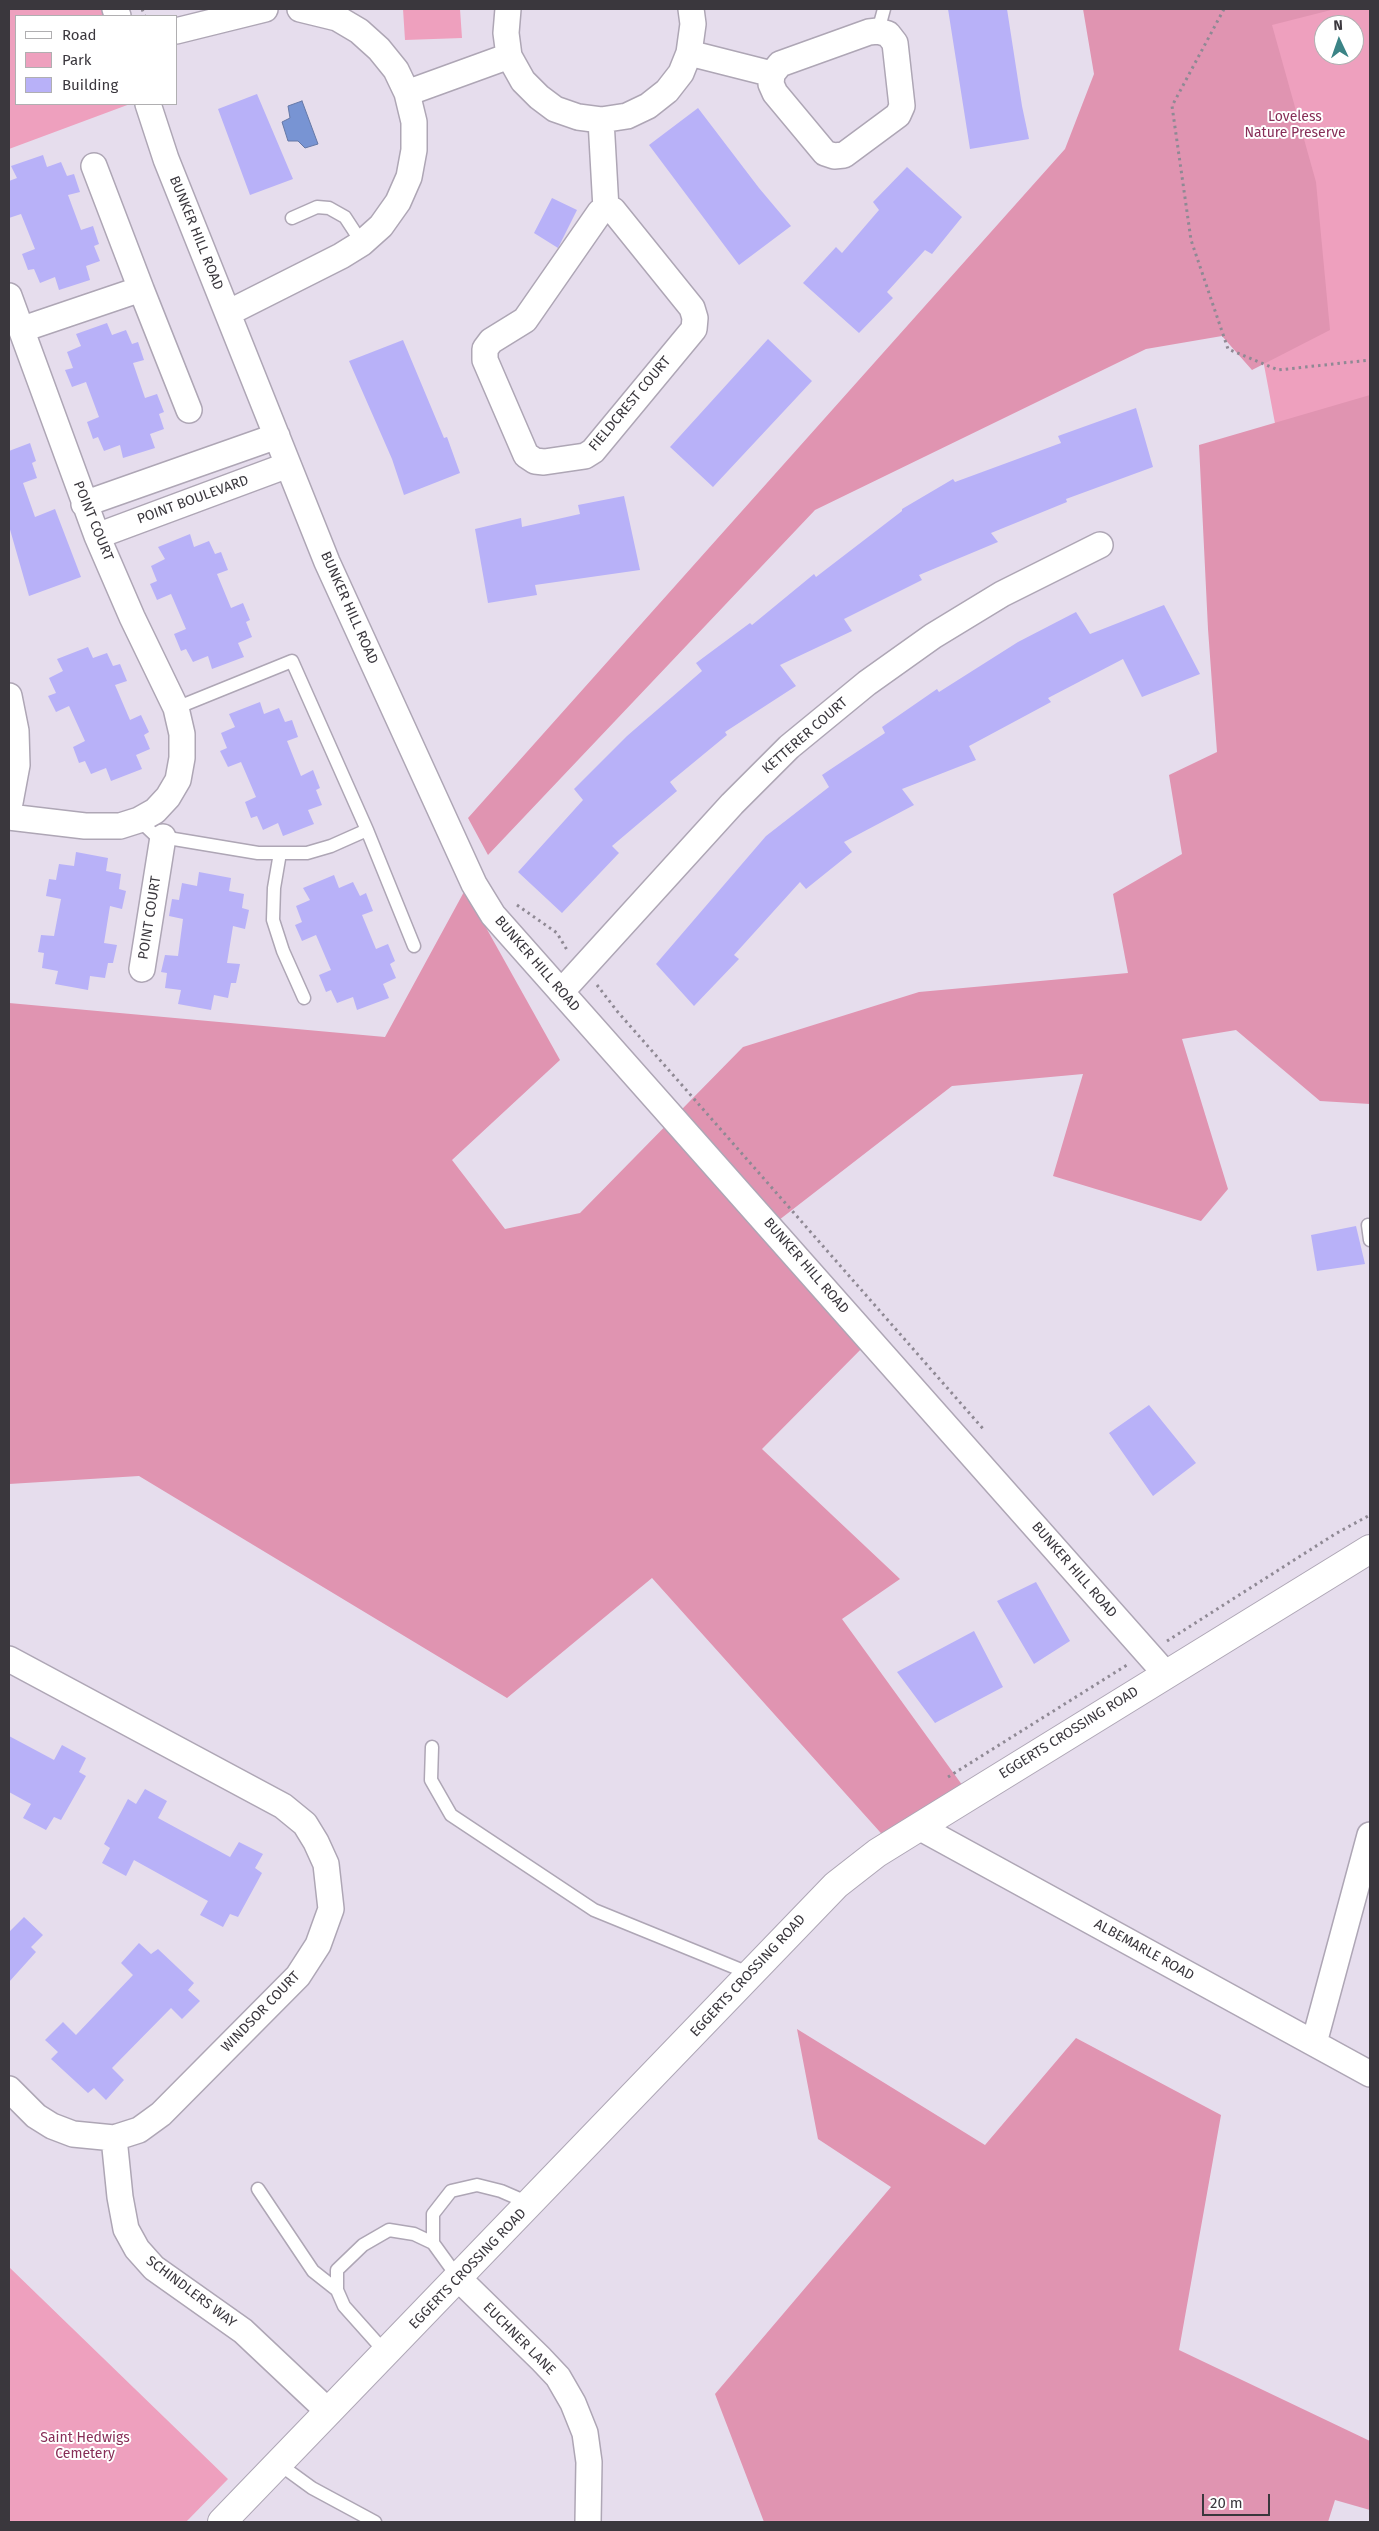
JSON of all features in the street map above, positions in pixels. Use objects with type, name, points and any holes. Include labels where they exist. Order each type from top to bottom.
[{"type":"street","points":[[178,30],[264,9]]},
{"type":"street","points":[[228,313],[341,256],[362,243],[381,226],[398,202],[409,177],[414,150],[414,122],[407,93],[396,70],[379,49],[358,31],[337,18],[315,11],[300,9]]},
{"type":"street","points":[[508,9],[506,33],[509,56],[523,81],[546,103],[578,118],[601,120],[627,116],[648,106],[667,91],[681,73],[689,53],[693,24],[691,9]]},
{"type":"street","points":[[881,20],[895,43],[902,106],[898,115],[844,155],[834,156],[825,153],[775,93],[771,84],[772,74],[780,64],[869,32],[881,20]]},
{"type":"street","points":[[689,53],[772,74]]},
{"type":"street","points":[[407,93],[509,56]]},
{"type":"street","name":"BUNKER HILL ROAD","points":[[148,105],[166,159],[328,562],[474,884],[493,915],[1166,1673]]},
{"type":"street","points":[[601,120],[606,209]]},
{"type":"street","points":[[94,166],[189,410]]},
{"type":"street","name":"FIELDCREST COURT","points":[[606,209],[613,210],[692,308],[696,318],[694,329],[593,451],[585,456],[544,462],[535,461],[526,455],[485,360],[485,349],[491,341],[525,320],[600,212],[606,209]]},
{"type":"street","points":[[23,329],[141,289]]},
{"type":"street","name":"POINT COURT","points":[[9,296],[23,329],[84,504],[132,617],[176,708],[182,734],[182,758],[178,780],[162,804],[139,820],[120,826],[85,826],[9,818]]},
{"type":"street","points":[[84,504],[277,436]]},
{"type":"street","name":"POINT BOULEVARD","points":[[97,536],[288,465]]},
{"type":"street","name":"KETTERER COURT","points":[[561,992],[732,804],[789,747],[860,689],[933,636],[1002,594],[1100,545]]},
{"type":"street","points":[[9,696],[16,731],[17,765],[9,808]]},
{"type":"street","name":"POINT COURT","points":[[142,969],[163,837]]},
{"type":"street","name":"EGGERTS CROSSING ROAD","points":[[222,2522],[459,2279],[836,1885],[877,1853],[1166,1673],[1370,1549]]},
{"type":"street","name":"WINDSOR COURT","points":[[9,1659],[283,1806],[305,1824],[326,1864],[330,1910],[327,1925],[318,1945],[298,1976],[161,2114],[139,2130],[114,2138],[73,2134],[52,2126],[36,2116],[9,2089]]},
{"type":"street","name":"ALBEMARLE ROAD","points":[[919,1827],[1370,2074]]},
{"type":"street","points":[[1314,2043],[1370,1835]]},
{"type":"street","name":"SCHINDLERS WAY","points":[[114,2138],[120,2197],[126,2229],[137,2249],[154,2268],[243,2331],[329,2412]]},
{"type":"street","name":"EUCHNER LANE","points":[[459,2279],[546,2365],[558,2378],[573,2402],[585,2433],[589,2462],[588,2522]]},
{"type":"lane","points":[[292,218],[317,207],[329,208],[345,217],[362,243]]},
{"type":"lane","points":[[176,708],[292,661],[367,830],[414,946]]},
{"type":"lane","points":[[139,820],[156,836],[258,853],[315,851],[367,830]]},
{"type":"lane","points":[[280,853],[274,888],[274,920],[283,951],[304,998]]},
{"type":"lane","points":[[1368,1225],[1370,1240]]},
{"type":"lane","points":[[432,1746],[431,1780],[451,1815],[594,1910],[751,1974]]},
{"type":"lane","points":[[433,2242],[433,2214],[451,2191],[477,2185],[501,2191],[531,2204]]},
{"type":"lane","points":[[258,2189],[313,2271],[337,2290]]},
{"type":"lane","points":[[386,2353],[344,2306],[337,2290],[337,2270],[362,2245],[389,2230],[414,2234],[433,2242],[459,2279]]},
{"type":"lane","points":[[279,2464],[312,2488],[375,2522]]},
{"type":"path","points":[[1224,9],[1172,106],[1191,240],[1228,349],[1278,370],[1370,360]]},
{"type":"green space","points":[[9,9],[112,9],[114,15],[15,15],[15,105],[127,105],[9,149]]},
{"type":"green space","points":[[403,9],[460,9],[462,38],[405,40]]},
{"type":"green space","points":[[1083,9],[1335,9],[1272,25],[1316,182],[1330,330],[1252,370],[1222,336],[1146,349],[815,510],[488,855],[468,818],[1065,149],[1094,74]]},
{"type":"green space","name":"Loveless Nature Preserve","points":[[1197,9],[1370,9],[1370,928]]},
{"type":"green space","points":[[1370,395],[1370,1104],[1320,1101],[1236,1030],[1182,1039],[1228,1189],[1201,1221],[1053,1176],[1083,1074],[952,1086],[770,1227],[874,1336],[762,1449],[900,1579],[842,1619],[973,1800],[897,1851],[652,1578],[507,1698],[139,1476],[9,1484],[9,1003],[385,1037],[465,890],[560,1060],[452,1160],[505,1229],[580,1213],[743,1047],[919,992],[1128,973],[1113,894],[1182,854],[1169,775],[1217,752],[1208,629],[1199,445]]},
{"type":"green space","points":[[797,2029],[985,2145],[1076,2038],[1221,2115],[1179,2350],[1370,2441],[1370,2510],[1335,2500],[1328,2522],[764,2522],[715,2394],[891,2187],[818,2139]]},
{"type":"green space","name":"Saint Hedwigs Cemetery","points":[[9,2267],[228,2479],[186,2522],[9,2522]]},
{"type":"water","points":[[302,101],[318,144],[305,148],[298,141],[288,141],[282,122],[290,118],[288,106]]},
{"type":"building","points":[[948,9],[1007,9],[1029,139],[970,149]]},
{"type":"building","points":[[257,94],[293,179],[250,195],[218,109]]},
{"type":"building","points":[[698,108],[759,188],[791,226],[739,265],[649,145]]},
{"type":"building","points":[[43,155],[47,167],[61,162],[67,176],[74,174],[80,192],[68,195],[81,230],[93,226],[99,244],[94,246],[100,261],[86,266],[90,280],[59,290],[55,277],[40,283],[34,269],[28,270],[22,254],[35,249],[21,214],[9,218],[9,181],[17,178],[11,166]]},
{"type":"building","points":[[907,167],[962,217],[932,254],[925,250],[887,292],[893,298],[859,333],[803,283],[836,247],[842,253],[879,210],[873,202]]},
{"type":"building","points":[[552,198],[577,210],[558,248],[534,233]]},
{"type":"building","points":[[107,323],[112,335],[126,330],[132,344],[138,342],[144,360],[133,363],[145,398],[157,394],[164,412],[159,414],[164,429],[150,434],[155,448],[123,458],[120,445],[104,451],[98,437],[93,439],[87,422],[99,417],[86,382],[72,387],[65,370],[73,368],[67,352],[81,346],[76,334]]},
{"type":"building","points":[[768,339],[812,381],[713,487],[670,447]]},
{"type":"building","points":[[403,340],[444,438],[447,437],[460,473],[404,495],[392,459],[349,361]]},
{"type":"building","points":[[1136,408],[1153,467],[1066,499],[1067,502],[991,533],[998,542],[919,575],[922,580],[844,619],[852,631],[780,665],[796,686],[725,732],[727,735],[670,782],[677,791],[612,846],[619,853],[562,913],[518,872],[583,800],[574,789],[627,736],[702,671],[696,663],[750,623],[752,625],[814,574],[816,577],[902,511],[902,509],[953,479],[955,482],[1061,443],[1058,436]]},
{"type":"building","points":[[30,443],[36,461],[32,463],[37,478],[23,483],[35,517],[55,509],[81,577],[29,596],[9,526],[9,451]]},
{"type":"building","points":[[624,496],[640,570],[535,585],[537,595],[488,603],[475,529],[521,518],[522,527],[580,514],[578,505]]},
{"type":"building","points":[[190,534],[194,547],[209,541],[215,554],[221,552],[228,570],[217,574],[231,608],[243,603],[250,620],[246,622],[252,637],[238,643],[244,657],[212,669],[208,656],[193,662],[186,649],[181,651],[174,634],[186,629],[171,594],[157,600],[150,584],[157,581],[151,566],[165,559],[158,547]]},
{"type":"building","points":[[1164,605],[1200,674],[1142,697],[1123,659],[1048,698],[1051,702],[969,746],[976,760],[902,789],[914,805],[844,842],[852,852],[806,889],[800,882],[734,955],[739,959],[694,1006],[656,964],[766,836],[829,787],[822,775],[885,733],[882,727],[937,689],[939,692],[1018,642],[1076,612],[1090,634]]},
{"type":"building","points":[[88,647],[93,658],[107,653],[113,666],[120,664],[127,681],[115,685],[130,720],[141,715],[149,732],[144,735],[150,749],[136,755],[142,769],[111,781],[106,768],[91,774],[85,761],[79,763],[73,747],[85,741],[69,706],[56,712],[48,696],[56,693],[49,678],[63,671],[57,659]]},
{"type":"building","points":[[260,702],[264,714],[279,708],[285,722],[292,720],[298,737],[287,741],[301,776],[313,770],[320,788],[316,790],[322,805],[308,810],[314,824],[283,836],[278,823],[263,830],[257,816],[251,818],[245,802],[256,797],[241,762],[228,767],[220,751],[227,748],[221,733],[235,727],[229,714]]},
{"type":"building","points":[[76,852],[108,858],[106,871],[121,874],[119,889],[126,891],[122,909],[110,906],[104,943],[117,945],[113,963],[108,963],[105,978],[90,976],[88,990],[55,984],[58,971],[42,968],[44,953],[38,952],[41,935],[54,936],[61,899],[46,896],[49,879],[56,880],[59,864],[74,866]]},
{"type":"building","points":[[199,872],[231,878],[229,891],[244,894],[242,908],[249,910],[245,929],[233,926],[227,963],[240,964],[236,983],[231,983],[228,998],[214,995],[211,1010],[178,1004],[181,990],[165,988],[167,973],[161,972],[165,955],[178,956],[183,919],[169,916],[172,899],[179,900],[182,883],[197,886]]},
{"type":"building","points":[[334,875],[339,888],[353,882],[360,896],[366,893],[373,911],[362,915],[376,949],[388,944],[395,961],[390,964],[396,978],[383,984],[389,998],[357,1010],[353,997],[337,1003],[331,990],[326,992],[319,975],[331,970],[316,935],[302,941],[295,925],[302,922],[296,906],[310,900],[303,888]]},
{"type":"building","points":[[1356,1226],[1365,1264],[1317,1271],[1311,1235]]},
{"type":"building","points":[[1149,1405],[1196,1463],[1153,1496],[1109,1433]]},
{"type":"building","points":[[1036,1582],[1070,1641],[1034,1664],[997,1601]]},
{"type":"building","points":[[974,1631],[1003,1687],[935,1723],[897,1672]]},
{"type":"building","points":[[9,1736],[54,1760],[62,1745],[86,1758],[79,1772],[86,1776],[61,1820],[54,1817],[46,1830],[23,1818],[31,1804],[9,1792]]},
{"type":"building","points":[[145,1789],[167,1801],[158,1818],[230,1857],[239,1842],[263,1854],[255,1868],[262,1873],[238,1917],[230,1914],[223,1927],[200,1915],[208,1901],[134,1860],[126,1876],[102,1863],[110,1848],[104,1844],[128,1799],[136,1804]]},
{"type":"building","points":[[24,1917],[43,1935],[31,1947],[36,1952],[9,1982],[9,1932]]},
{"type":"building","points":[[139,1943],[151,1954],[158,1949],[194,1983],[188,1990],[200,2001],[182,2019],[171,2008],[112,2068],[124,2080],[106,2100],[94,2088],[88,2093],[51,2059],[58,2052],[45,2040],[63,2022],[76,2035],[133,1975],[121,1963]]}]
